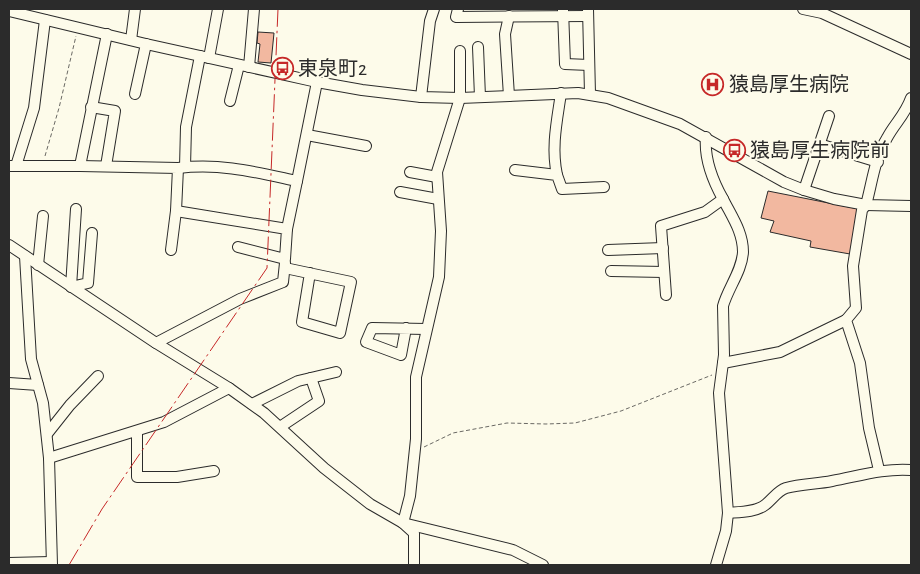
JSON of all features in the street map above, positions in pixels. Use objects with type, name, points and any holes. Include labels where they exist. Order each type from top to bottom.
[{"type":"street","points":[[131,40],[135,9]]},
{"type":"street","points":[[171,250],[186,127],[218,9]]},
{"type":"street","points":[[230,101],[244,66],[254,9]]},
{"type":"street","points":[[422,97],[430,21],[434,9]]},
{"type":"street","points":[[458,9],[456,17],[563,12],[588,13],[590,94]]},
{"type":"street","points":[[803,9],[817,10],[911,54]]},
{"type":"street","points":[[9,11],[244,66],[362,90],[422,97],[460,98],[561,93],[590,94],[608,98],[680,124],[784,182],[804,190],[834,199],[866,205],[911,206]]},
{"type":"street","points":[[563,12],[564,64],[589,65]]},
{"type":"street","points":[[509,96],[505,34],[516,14]]},
{"type":"street","points":[[45,20],[34,108],[13,166],[182,168],[215,166],[297,181]]},
{"type":"street","points":[[80,166],[107,34]]},
{"type":"street","points":[[135,94],[146,44]]},
{"type":"street","points":[[478,47],[480,97]]},
{"type":"street","points":[[403,523],[410,496],[414,451],[416,377],[439,277],[441,230],[436,172],[460,98],[460,51]]},
{"type":"street","points":[[156,343],[240,299],[283,282],[287,229],[317,82]]},
{"type":"street","points":[[561,93],[554,140],[554,162],[562,189],[604,187]]},
{"type":"street","points":[[723,367],[780,352],[846,320],[852,315],[856,308],[853,266],[862,210],[866,205],[887,137],[907,110],[911,98]]},
{"type":"street","points":[[91,107],[115,111],[106,166]]},
{"type":"street","points":[[804,190],[829,116]]},
{"type":"street","points":[[307,135],[366,146]]},
{"type":"street","points":[[706,138],[705,148],[708,164],[723,199],[741,232],[743,254],[723,306],[723,367],[719,393],[728,513],[726,531],[716,565]]},
{"type":"street","points":[[819,144],[878,162]]},
{"type":"street","points":[[515,170],[557,175]]},
{"type":"street","points":[[410,172],[437,177]]},
{"type":"street","points":[[400,192],[438,198]]},
{"type":"street","points":[[666,295],[661,226],[705,212],[723,199]]},
{"type":"street","points":[[71,287],[76,208]]},
{"type":"street","points":[[176,211],[287,229]]},
{"type":"street","points":[[38,265],[43,216]]},
{"type":"street","points":[[71,287],[88,283],[92,233]]},
{"type":"street","points":[[9,245],[156,343],[252,404],[324,468],[362,498],[403,523],[414,533],[414,565]]},
{"type":"street","points":[[238,247],[310,273],[351,282],[340,333],[302,322],[310,273]]},
{"type":"street","points":[[608,250],[663,248]]},
{"type":"street","points":[[9,563],[51,564],[49,458],[43,403],[31,359],[25,256]]},
{"type":"street","points":[[611,271],[664,272]]},
{"type":"street","points":[[846,320],[860,363],[869,428],[880,470]]},
{"type":"street","points":[[406,328],[426,328]]},
{"type":"street","points":[[252,404],[298,381],[336,372]]},
{"type":"street","points":[[46,434],[98,376]]},
{"type":"street","points":[[280,427],[319,401],[311,378]]},
{"type":"street","points":[[9,383],[38,385]]},
{"type":"street","points":[[49,458],[164,422],[229,388]]},
{"type":"street","points":[[137,431],[137,477],[177,477],[214,471]]},
{"type":"street","points":[[728,513],[755,510],[764,506],[778,492],[785,489],[830,482],[880,470],[911,470]]},
{"type":"street","points":[[403,523],[513,550],[542,565]]},
{"type":"path","points":[[42,166],[59,108],[78,27]]},
{"type":"path","points":[[414,451],[453,433],[476,428],[507,423],[575,423],[603,416],[621,411],[723,367]]},
{"type":"building","points":[[258,32],[274,33],[271,63],[258,62],[260,44],[257,43]]},
{"type":"building","points":[[768,191],[859,209],[850,254],[810,247],[811,241],[770,232],[774,221],[761,218]]},
{"type":"power","points":[[69,565],[102,509],[267,268],[278,9]]},
{"type":"place","name":"東泉町2","points":[[282,68]]},
{"type":"place","name":"猿島厚生病院","points":[[713,84]]},
{"type":"place","name":"猿島厚生病院前","points":[[734,150]]}]
